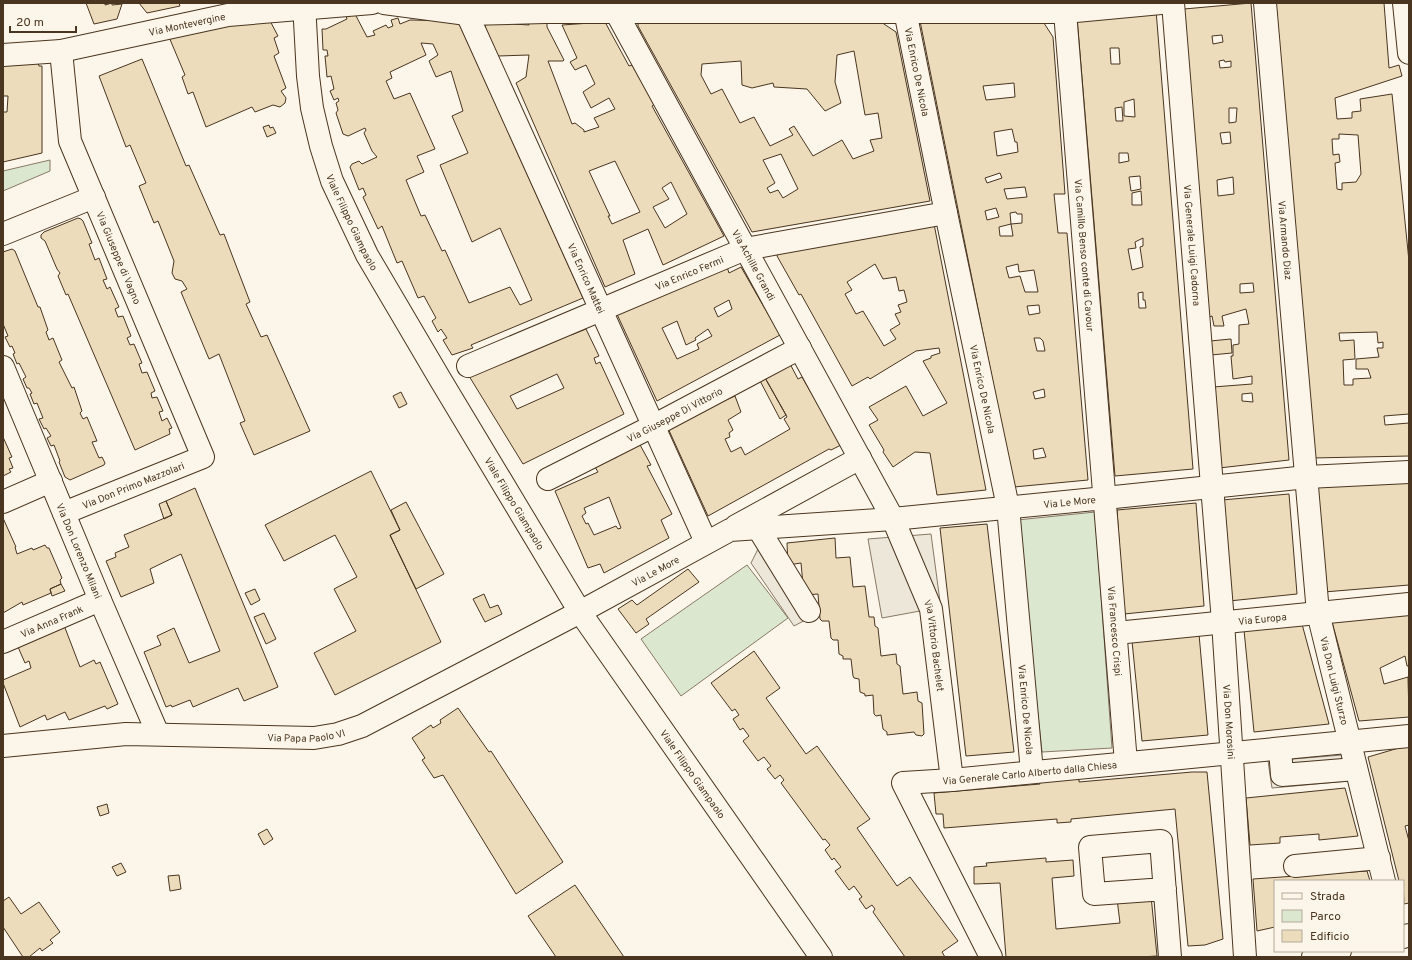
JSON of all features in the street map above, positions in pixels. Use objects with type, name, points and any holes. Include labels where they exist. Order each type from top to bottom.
[{"type":"street","name":"Via Montevergine","points":[[3,55],[61,52],[228,15],[304,6],[372,3]]},
{"type":"street","points":[[384,3],[467,14],[545,7],[616,12],[746,7],[893,8],[1065,12],[1161,3]]},
{"type":"street","name":"Via Generale Luigi Cadorna","points":[[1173,3],[1212,487]]},
{"type":"street","name":"Via Armando Diaz","points":[[1265,3],[1307,477]]},
{"type":"street","points":[[1404,3],[1409,53]]},
{"type":"street","name":"Viale Filippo Giampaolo","points":[[304,6],[308,76],[312,108],[321,146],[332,181],[367,255],[580,612],[821,956]]},
{"type":"street","name":"Via Enrico De Nicola","points":[[893,8],[946,213],[1008,507],[1032,772]]},
{"type":"street","name":"Via Achille Grandi","points":[[616,12],[893,518]]},
{"type":"street","name":"Via Camillo Benso conte di Cavour","points":[[1065,12],[1105,498]]},
{"type":"street","name":"Via Enrico Mattei","points":[[467,14],[706,542]]},
{"type":"street","name":"Via Giuseppe di Vagno","points":[[61,52],[70,141],[203,456]]},
{"type":"street","points":[[3,234],[94,197]]},
{"type":"street","name":"Via Enrico Fermi","points":[[468,366],[745,249],[946,213]]},
{"type":"street","name":"Via Giuseppe Di Vittorio","points":[[548,479],[653,426],[800,348]]},
{"type":"street","name":"Via Don Lorenzo Milani","points":[[3,367],[100,600],[158,734]]},
{"type":"street","name":"Via Don Primo Mazzolari","points":[[64,513],[203,456]]},
{"type":"street","name":"Via Le More","points":[[580,612],[860,458]]},
{"type":"street","name":"Via Le More","points":[[730,530],[893,518],[1307,477],[1409,472]]},
{"type":"street","name":"Via Don Luigi Sturzo","points":[[1307,477],[1318,613],[1384,880]]},
{"type":"street","points":[[3,502],[51,481]]},
{"type":"street","name":"Via Don Morosini","points":[[1212,487],[1223,622],[1245,957]]},
{"type":"street","name":"Via Francesco Crispi","points":[[1105,498],[1126,764]]},
{"type":"street","name":"Via Vittorio Bachelet","points":[[893,518],[931,609],[952,780]]},
{"type":"street","points":[[758,528],[809,611]]},
{"type":"street","name":"Via Anna Frank","points":[[3,642],[100,600]]},
{"type":"street","name":"Via Europa","points":[[1116,633],[1409,604]]},
{"type":"street","name":"Via Papa Paolo VI","points":[[3,746],[126,734],[314,738],[338,734],[362,726],[580,612]]},
{"type":"street","name":"Via Generale Carlo Alberto dalla Chiesa","points":[[991,957],[903,783],[1126,764],[1409,736]]},
{"type":"street","points":[[1280,749],[1282,775],[1356,769]]},
{"type":"street","points":[[1295,866],[1378,858]]},
{"type":"street","points":[[1165,889],[1170,957]]},
{"type":"street","points":[[1313,957],[1336,952]]},
{"type":"green space","points":[[50,160],[50,171],[3,191],[3,171]]},
{"type":"green space","points":[[1095,512],[1112,748],[1042,752],[1017,520]]},
{"type":"green space","points":[[747,565],[788,618],[681,696],[641,639]]},
{"type":"shaded area","points":[[931,534],[941,609],[931,609],[882,618],[868,539]]},
{"type":"shaded area","points":[[759,547],[817,614],[794,626],[751,563]]},
{"type":"shaded area","points":[[1342,755],[1349,781],[1272,788],[1268,761]]},
{"type":"building","points":[[86,3],[105,3],[105,5],[112,3],[112,5],[122,4],[117,19],[94,24]]},
{"type":"building","points":[[139,3],[179,3],[180,6],[147,13]]},
{"type":"building","points":[[1251,3],[1289,460],[1219,468],[1213,387],[1252,384],[1252,376],[1233,379],[1231,356],[1233,356],[1233,345],[1239,344],[1239,325],[1249,324],[1246,309],[1222,316],[1224,326],[1214,326],[1212,316],[1206,318],[1184,9]],"holes":[[[1222,35],[1223,42],[1213,44],[1212,36]],[[1219,61],[1231,61],[1231,67],[1220,68]],[[1229,108],[1237,108],[1236,122],[1229,123]],[[1230,132],[1231,143],[1222,144],[1220,133]],[[1233,177],[1234,194],[1218,196],[1217,180]],[[1253,283],[1254,292],[1240,293],[1240,284]],[[1252,393],[1253,402],[1242,401],[1242,394]]]},
{"type":"building","points":[[1276,3],[1384,3],[1389,68],[1399,65],[1402,76],[1335,98],[1337,119],[1352,118],[1352,112],[1361,111],[1360,99],[1392,94],[1409,261],[1409,414],[1384,416],[1385,425],[1409,423],[1409,456],[1312,458]],"holes":[[[1339,134],[1358,135],[1361,174],[1356,182],[1342,183],[1342,190],[1337,189],[1335,163],[1340,162],[1339,154],[1333,155],[1332,139],[1339,139]],[[1377,332],[1378,343],[1383,342],[1383,348],[1377,348],[1379,357],[1356,359],[1356,369],[1368,369],[1371,378],[1353,379],[1353,385],[1344,385],[1343,360],[1355,359],[1354,340],[1340,341],[1339,333]]]},
{"type":"building","points":[[1156,10],[1193,469],[1115,476],[1077,17]],"holes":[[[1110,48],[1119,48],[1120,64],[1111,64]],[[1134,99],[1135,117],[1124,116],[1124,102]],[[1122,107],[1123,121],[1116,121],[1115,108]],[[1119,153],[1128,153],[1129,161],[1119,163]],[[1140,176],[1141,189],[1131,191],[1129,177]],[[1141,191],[1142,205],[1132,205],[1132,193]],[[1143,238],[1143,246],[1140,247],[1143,267],[1132,270],[1128,249],[1136,248],[1135,242]],[[1143,292],[1143,300],[1145,300],[1146,308],[1139,308],[1138,293]]]},
{"type":"building","points":[[354,12],[367,37],[375,35],[373,31],[386,25],[388,28],[393,26],[391,20],[398,18],[400,24],[410,20],[458,21],[583,298],[471,345],[473,348],[452,355],[443,340],[447,338],[441,329],[438,332],[432,321],[436,318],[424,296],[418,298],[402,261],[397,263],[382,226],[378,229],[363,197],[366,195],[363,188],[359,190],[350,167],[352,164],[359,161],[362,164],[377,157],[372,151],[364,133],[366,130],[365,128],[348,136],[343,134],[336,113],[338,110],[336,103],[339,101],[338,98],[334,100],[330,91],[334,89],[331,76],[327,77],[325,56],[328,56],[327,50],[323,50],[322,29],[326,29],[347,19],[346,16]],"holes":[[[421,43],[433,44],[438,55],[429,61],[436,77],[451,71],[463,111],[452,116],[468,153],[440,165],[472,242],[500,228],[532,300],[520,305],[510,287],[469,303],[445,250],[442,251],[425,215],[421,216],[406,180],[424,172],[417,156],[435,149],[410,93],[394,99],[386,81],[392,78],[390,72],[426,55]]]},
{"type":"building","points":[[268,17],[278,36],[274,38],[279,53],[274,56],[286,88],[281,91],[286,98],[285,103],[280,107],[273,105],[255,112],[252,107],[206,127],[193,92],[188,94],[182,77],[185,75],[169,37]]},
{"type":"building","points":[[485,18],[514,21],[514,24],[529,25],[529,22],[547,23],[547,27],[564,60],[548,61],[572,124],[575,123],[584,130],[584,132],[599,127],[594,118],[615,109],[609,98],[591,108],[583,92],[595,84],[586,65],[575,70],[570,62],[577,58],[562,25],[605,22],[629,66],[632,65],[655,104],[652,106],[724,236],[663,265],[648,229],[623,240],[635,274],[605,287],[516,83],[526,77],[529,55],[498,56],[485,30]],"holes":[[[615,161],[640,212],[612,224],[608,216],[610,216],[589,171]],[[671,182],[687,214],[665,228],[653,207],[669,199],[662,188]]]},
{"type":"building","points":[[878,20],[896,32],[930,201],[752,232],[638,26],[638,21]],"holes":[[[854,51],[865,115],[878,113],[882,138],[870,140],[874,151],[853,159],[842,140],[813,156],[794,126],[789,129],[793,135],[770,146],[754,117],[740,123],[722,89],[711,94],[701,75],[702,64],[741,61],[742,85],[752,88],[773,83],[774,87],[807,89],[825,111],[841,103],[835,82],[837,55]],[[781,154],[798,189],[783,198],[778,190],[770,193],[767,188],[775,183],[763,160]]]},
{"type":"building","points":[[1042,20],[1053,37],[1065,194],[1054,194],[1058,233],[1067,233],[1088,480],[1014,487],[920,21]],"holes":[[[1014,83],[1015,97],[986,100],[983,86]],[[1012,129],[1015,142],[1017,142],[1018,152],[997,156],[994,132]],[[1000,173],[1002,178],[987,183],[985,178]],[[1025,187],[1027,197],[1007,199],[1004,189]],[[996,208],[999,217],[987,220],[985,211]],[[1016,212],[1017,214],[1022,214],[1022,223],[1011,224],[1010,213]],[[1011,224],[1013,236],[1000,236],[999,227]],[[1018,264],[1019,272],[1034,270],[1038,292],[1025,292],[1020,276],[1009,278],[1006,267]],[[1039,305],[1040,313],[1029,315],[1027,306]],[[1034,338],[1040,338],[1043,341],[1045,351],[1037,351]],[[1044,389],[1045,397],[1035,399],[1033,392]],[[1043,448],[1046,457],[1034,459],[1033,450]]]},
{"type":"building","points":[[142,59],[186,166],[189,165],[220,235],[224,234],[250,302],[246,304],[261,337],[267,335],[310,431],[254,455],[240,423],[245,421],[219,354],[209,359],[181,292],[187,289],[182,281],[175,279],[172,273],[174,261],[158,221],[154,223],[139,186],[146,183],[130,145],[126,147],[99,76]]},
{"type":"building","points":[[3,60],[38,63],[39,66],[42,66],[42,153],[3,162],[3,112],[7,112],[8,96],[3,96]]},
{"type":"building","points":[[269,125],[270,128],[273,127],[276,133],[267,137],[263,127]]},
{"type":"building","points":[[78,218],[83,221],[92,243],[89,244],[95,260],[99,258],[107,279],[103,280],[107,289],[110,287],[119,307],[115,309],[118,317],[123,316],[131,336],[127,338],[130,345],[134,344],[142,363],[139,364],[142,373],[147,372],[155,391],[151,393],[152,398],[157,397],[163,411],[159,412],[162,421],[167,418],[172,428],[169,429],[170,434],[135,450],[68,294],[66,295],[58,276],[60,273],[45,241],[41,238],[41,235],[44,232]]},
{"type":"building","points":[[934,224],[986,490],[937,495],[930,453],[915,452],[893,467],[883,452],[884,450],[869,425],[878,420],[869,407],[906,386],[923,416],[947,403],[923,361],[940,353],[939,348],[916,351],[870,379],[868,377],[852,386],[801,294],[799,295],[777,256],[778,252]],"holes":[[[875,264],[883,279],[896,277],[899,291],[904,290],[907,302],[898,305],[901,312],[895,314],[900,324],[890,330],[896,339],[884,346],[863,311],[856,314],[845,294],[852,290],[847,282]]]},
{"type":"building","points":[[12,249],[15,251],[38,307],[40,307],[48,330],[46,332],[49,340],[53,338],[62,360],[59,362],[72,388],[74,387],[82,411],[80,413],[83,419],[87,417],[97,441],[92,442],[99,458],[102,457],[105,463],[104,465],[70,480],[65,477],[54,445],[51,446],[47,438],[51,436],[46,428],[44,429],[39,419],[43,418],[37,403],[34,404],[30,394],[32,393],[29,388],[27,388],[23,379],[26,377],[19,363],[17,364],[12,346],[10,347],[5,337],[8,336],[3,324],[3,252]]},
{"type":"building","points":[[726,264],[729,273],[741,267],[780,335],[657,401],[616,312]],"holes":[[[729,300],[732,309],[718,317],[714,308]],[[677,321],[686,345],[696,340],[695,338],[708,329],[712,336],[697,344],[699,349],[677,359],[662,328]]]},
{"type":"building","points":[[586,329],[599,356],[594,358],[596,364],[600,362],[624,414],[523,464],[469,376],[569,332],[571,335]],"holes":[[[557,374],[564,388],[517,409],[510,396]]]},
{"type":"building","points":[[1231,339],[1232,353],[1211,355],[1210,341]]},
{"type":"building","points":[[789,362],[798,379],[802,377],[841,445],[831,450],[829,449],[708,516],[667,426],[735,396],[741,412],[728,420],[733,430],[729,433],[730,437],[725,439],[731,452],[741,447],[745,455],[790,429],[784,419],[787,417],[764,376]]},
{"type":"building","points":[[764,376],[786,415],[780,419],[758,377]]},
{"type":"building","points":[[401,392],[407,404],[399,408],[393,396]]},
{"type":"building","points":[[3,437],[12,457],[9,458],[13,468],[9,469],[11,472],[3,476]]},
{"type":"building","points":[[639,443],[651,465],[647,466],[672,514],[661,520],[669,538],[604,573],[600,564],[588,568],[555,491],[598,472],[595,467],[617,457],[616,455]],"holes":[[[609,497],[621,528],[618,529],[616,526],[594,535],[588,523],[586,524],[582,516],[586,513],[584,508]]]},
{"type":"building","points":[[371,471],[400,530],[390,535],[441,642],[335,695],[314,653],[356,631],[334,589],[357,577],[335,535],[284,561],[265,525]]},
{"type":"building","points":[[1409,480],[1409,585],[1324,592],[1312,482]]},
{"type":"building","points":[[195,488],[278,687],[244,701],[238,688],[193,707],[190,700],[172,707],[171,705],[166,707],[144,652],[161,645],[157,636],[174,628],[189,663],[220,651],[181,554],[150,569],[154,583],[121,597],[106,561],[116,557],[115,553],[129,547],[124,535],[172,515],[166,501]]},
{"type":"building","points":[[1289,494],[1297,594],[1229,601],[1222,500]]},
{"type":"building","points":[[166,501],[172,515],[164,519],[159,504]]},
{"type":"building","points":[[406,502],[444,574],[416,589],[390,535],[400,530],[391,510]]},
{"type":"building","points":[[1196,503],[1204,606],[1124,614],[1117,510]]},
{"type":"building","points":[[3,518],[16,547],[17,554],[45,545],[49,548],[62,578],[60,580],[61,584],[50,589],[51,593],[23,605],[22,602],[3,613]]},
{"type":"building","points":[[987,524],[1014,752],[966,756],[940,528]]},
{"type":"building","points":[[835,538],[836,558],[850,557],[853,587],[865,586],[869,617],[874,617],[875,626],[878,628],[881,656],[896,654],[897,664],[900,666],[903,694],[917,692],[918,701],[922,703],[924,734],[922,736],[916,735],[914,732],[887,735],[887,732],[883,729],[881,715],[876,716],[874,714],[873,695],[865,696],[865,694],[860,692],[859,679],[854,678],[853,676],[851,659],[843,659],[843,656],[839,654],[838,640],[833,640],[831,638],[829,621],[822,621],[820,619],[818,594],[804,595],[801,563],[788,565],[787,543]]},
{"type":"building","points":[[688,569],[699,582],[646,619],[649,624],[636,633],[618,609],[632,600],[637,605]]},
{"type":"building","points":[[61,584],[65,591],[52,596],[50,589]]},
{"type":"building","points":[[255,589],[260,600],[251,605],[245,593]]},
{"type":"building","points":[[484,594],[490,608],[498,605],[502,614],[485,622],[473,599]]},
{"type":"building","points":[[1409,612],[1409,666],[1407,666],[1405,656],[1380,668],[1384,684],[1408,677],[1409,717],[1359,721],[1331,618]]},
{"type":"building","points":[[264,613],[276,639],[266,644],[254,617]]},
{"type":"building","points":[[62,620],[80,667],[94,660],[96,664],[100,662],[118,704],[107,709],[105,706],[69,720],[65,712],[47,720],[45,715],[20,727],[3,683],[3,680],[31,668],[29,661],[25,663],[15,640]]},
{"type":"building","points":[[1302,624],[1329,724],[1254,732],[1244,630]]},
{"type":"building","points":[[1199,634],[1208,735],[1142,741],[1132,641]]},
{"type":"building","points":[[754,651],[780,688],[766,698],[806,754],[817,746],[870,819],[857,828],[897,886],[910,877],[958,941],[942,952],[945,957],[905,957],[873,912],[875,909],[872,905],[866,909],[859,899],[862,897],[854,886],[849,890],[835,871],[841,867],[834,858],[832,860],[825,850],[830,845],[825,839],[823,840],[781,783],[784,780],[780,775],[775,779],[767,769],[771,766],[764,757],[758,761],[743,741],[749,736],[743,728],[740,730],[733,719],[739,715],[735,709],[732,711],[711,683]]},
{"type":"building","points":[[458,708],[489,752],[491,751],[563,862],[516,894],[443,775],[434,778],[422,760],[425,758],[412,738],[431,725],[433,728],[441,723],[440,720]]},
{"type":"building","points":[[1409,745],[1409,825],[1405,826],[1409,841],[1409,903],[1404,904],[1404,880],[1399,880],[1368,757]]},
{"type":"building","points":[[1207,772],[1223,939],[1205,945],[1188,946],[1175,809],[1071,819],[1071,822],[1057,823],[1057,819],[944,828],[943,814],[936,814],[934,793],[1040,784],[1039,781],[1079,779],[1079,782]]},
{"type":"building","points":[[1345,788],[1358,836],[1319,840],[1319,834],[1280,837],[1280,843],[1250,845],[1246,798]]},
{"type":"building","points":[[107,804],[109,813],[100,816],[97,807]]},
{"type":"building","points":[[267,829],[273,839],[264,845],[258,834]]},
{"type":"building","points":[[1046,858],[1046,862],[1073,860],[1074,876],[1052,878],[1056,929],[1120,923],[1117,899],[1151,896],[1157,956],[1006,957],[1000,883],[974,884],[974,867],[987,866],[986,863]]},
{"type":"building","points":[[121,863],[126,872],[117,876],[112,867]]},
{"type":"building","points":[[1367,871],[1370,880],[1274,880],[1274,927],[1257,931],[1253,879]]},
{"type":"building","points":[[179,875],[181,889],[170,891],[168,876]]},
{"type":"building","points":[[575,885],[624,957],[556,957],[528,916]]},
{"type":"building","points":[[9,897],[21,914],[39,902],[60,932],[50,940],[53,943],[42,951],[40,948],[29,957],[23,957],[3,927],[3,901]]}]
